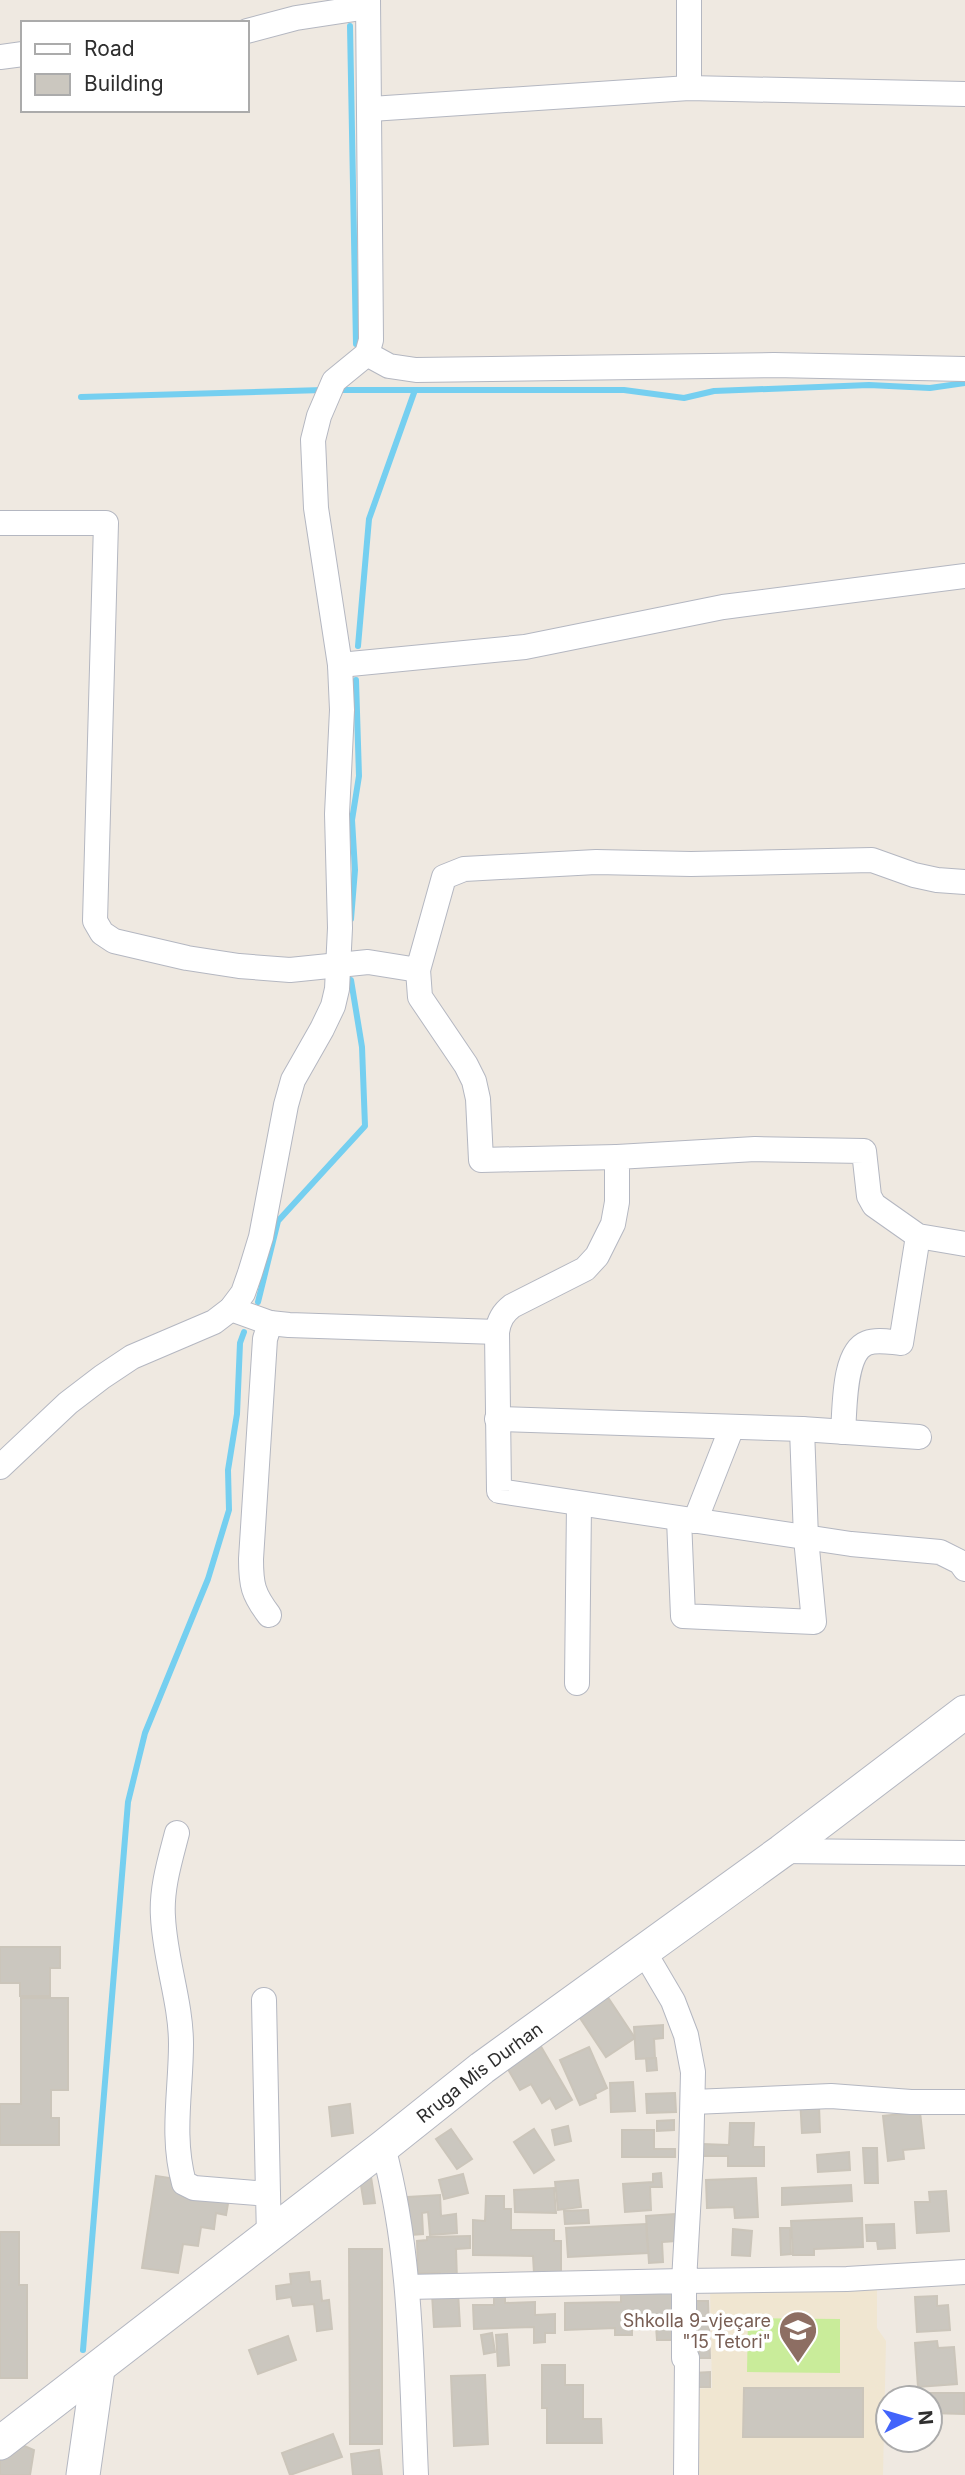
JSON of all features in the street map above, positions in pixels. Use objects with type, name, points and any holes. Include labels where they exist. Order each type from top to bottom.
[{"type":"street","points":[[689,0],[689,88]]},
{"type":"street","points":[[0,1467],[68,1403],[102,1377],[132,1357],[214,1322],[231,1309],[243,1293],[261,1237],[293,1080],[333,1006],[337,989],[340,887],[337,814],[342,710],[334,614],[316,508],[313,440],[319,416],[334,381],[367,354],[371,340],[368,4],[248,31]]},
{"type":"street","points":[[0,57],[21,54]]},
{"type":"street","points":[[371,109],[689,88],[965,94]]},
{"type":"street","points":[[367,354],[388,366],[416,370],[774,365],[965,369]]},
{"type":"street","points":[[0,523],[106,523],[95,922],[102,933],[114,941],[187,958],[239,966],[290,970],[369,962],[418,970]]},
{"type":"street","points":[[340,665],[524,647],[723,607],[965,576]]},
{"type":"street","points":[[965,882],[914,875],[872,860],[691,864],[596,862],[464,869],[444,877],[418,970],[420,997],[474,1081],[478,1099],[481,1160],[617,1157],[755,1149],[864,1151],[869,1196],[874,1205],[918,1236],[965,1244]]},
{"type":"street","points":[[617,1157],[617,1202],[613,1224],[597,1256],[585,1269],[512,1306],[499,1322],[499,1491],[806,1538],[940,1552],[960,1562],[965,1569]]},
{"type":"street","points":[[843,1432],[850,1368],[856,1350],[874,1341],[901,1343],[918,1236]]},
{"type":"street","points":[[231,1309],[270,1323],[497,1332]]},
{"type":"street","points":[[269,1615],[257,1600],[251,1585],[251,1559],[265,1339],[270,1323]]},
{"type":"street","points":[[497,1419],[802,1429],[919,1437]]},
{"type":"street","points":[[732,1427],[687,1520],[683,1616],[814,1622],[806,1538],[802,1429]]},
{"type":"street","points":[[577,1683],[579,1504]]},
{"type":"street","name":"Rruga Mis Durhan","points":[[0,2443],[482,2068],[782,1851],[965,1712]]},
{"type":"street","points":[[177,1833],[166,1873],[162,1914],[181,2043],[176,2130],[179,2164],[184,2183],[194,2188],[268,2194]]},
{"type":"street","points":[[782,1851],[965,1853]]},
{"type":"street","points":[[643,1950],[673,2001],[686,2035],[693,2072],[684,2281],[684,2358],[688,2358],[686,2475]]},
{"type":"street","points":[[264,2000],[269,2236]]},
{"type":"street","points":[[693,2102],[831,2096],[911,2102],[965,2102]]},
{"type":"street","points":[[383,2147],[393,2183],[407,2287],[416,2475]]},
{"type":"street","points":[[407,2287],[847,2279],[965,2272]]},
{"type":"street","points":[[83,2475],[98,2369]]},
{"type":"shaded area","name":"Shkolla 9-vjeçare \"15 Tetori\"","points":[[877,2286],[877,2328],[886,2341],[885,2384],[874,2384],[874,2454],[883,2454],[883,2475],[689,2475],[690,2389],[712,2388],[710,2287]]},
{"type":"green space","points":[[748,2318],[840,2319],[840,2373],[747,2372]]},
{"type":"building","points":[[0,1947],[60,1947],[60,1968],[50,1968],[50,1996],[20,1996],[20,1983],[0,1983]]},
{"type":"building","points":[[607,1996],[635,2038],[606,2057],[578,2015]]},
{"type":"building","points":[[21,1998],[68,1998],[68,2090],[51,2090],[51,2118],[59,2118],[59,2145],[0,2145],[0,2104],[21,2104]]},
{"type":"building","points":[[663,2025],[663,2038],[654,2039],[655,2058],[636,2059],[634,2027]]},
{"type":"building","points":[[536,2038],[572,2100],[556,2109],[550,2098],[542,2103],[531,2084],[520,2090],[505,2064]]},
{"type":"building","points":[[589,2047],[607,2088],[595,2094],[596,2098],[580,2105],[560,2060]]},
{"type":"building","points":[[656,2058],[657,2070],[647,2071],[646,2059]]},
{"type":"building","points":[[633,2082],[635,2111],[611,2112],[610,2083]]},
{"type":"building","points":[[675,2093],[676,2112],[647,2113],[646,2094]]},
{"type":"building","points":[[800,2098],[819,2106],[820,2132],[802,2133]]},
{"type":"building","points":[[350,2104],[353,2133],[332,2136],[329,2107]]},
{"type":"building","points":[[920,2112],[924,2148],[903,2150],[904,2159],[888,2161],[883,2116]]},
{"type":"building","points":[[674,2120],[674,2130],[657,2131],[657,2121]]},
{"type":"building","points":[[730,2123],[754,2123],[753,2147],[764,2147],[764,2166],[728,2166],[728,2156],[702,2156],[703,2144],[729,2145]]},
{"type":"building","points":[[568,2126],[571,2141],[555,2145],[552,2130]]},
{"type":"building","points":[[451,2129],[472,2159],[457,2169],[436,2139]]},
{"type":"building","points":[[534,2129],[554,2160],[534,2173],[514,2142]]},
{"type":"building","points":[[622,2130],[654,2130],[654,2149],[675,2149],[675,2157],[622,2157]]},
{"type":"building","points":[[863,2148],[877,2148],[878,2183],[865,2183]]},
{"type":"building","points":[[849,2152],[850,2170],[818,2172],[817,2155]]},
{"type":"building","points":[[661,2173],[662,2187],[650,2187],[651,2210],[625,2212],[623,2184],[653,2182],[653,2174]]},
{"type":"building","points":[[463,2174],[468,2193],[444,2199],[439,2180]]},
{"type":"building","points":[[156,2176],[176,2179],[229,2198],[226,2215],[216,2213],[214,2229],[201,2227],[198,2246],[183,2244],[178,2273],[142,2268]]},
{"type":"building","points":[[371,2177],[375,2203],[364,2204],[360,2179]]},
{"type":"building","points":[[756,2178],[758,2217],[735,2218],[734,2207],[707,2208],[706,2180]]},
{"type":"building","points":[[578,2180],[581,2207],[558,2210],[555,2182]]},
{"type":"building","points":[[851,2185],[852,2201],[782,2205],[782,2188]]},
{"type":"building","points":[[554,2188],[556,2213],[515,2212],[514,2190]]},
{"type":"building","points":[[946,2191],[949,2231],[917,2233],[915,2202],[930,2202],[929,2192]]},
{"type":"building","points":[[440,2195],[441,2216],[456,2214],[457,2233],[430,2235],[428,2212],[422,2213],[423,2234],[411,2235],[408,2197]]},
{"type":"building","points":[[486,2196],[504,2196],[504,2209],[511,2209],[511,2230],[554,2230],[554,2241],[561,2241],[561,2273],[534,2273],[533,2256],[473,2255],[473,2220],[485,2221]]},
{"type":"building","points":[[588,2210],[589,2223],[565,2224],[564,2211]]},
{"type":"building","points":[[675,2214],[676,2241],[662,2242],[663,2262],[649,2263],[646,2216]]},
{"type":"building","points":[[862,2218],[863,2247],[814,2249],[814,2255],[793,2255],[791,2221]]},
{"type":"building","points":[[646,2224],[648,2253],[568,2257],[566,2228]]},
{"type":"building","points":[[894,2224],[895,2248],[878,2249],[877,2241],[867,2241],[866,2225]]},
{"type":"building","points":[[780,2228],[790,2228],[791,2254],[781,2255]]},
{"type":"building","points":[[733,2229],[752,2231],[750,2256],[732,2255]]},
{"type":"building","points":[[0,2232],[19,2232],[19,2285],[27,2285],[27,2378],[0,2378]]},
{"type":"building","points":[[470,2236],[470,2248],[456,2249],[457,2281],[440,2281],[440,2273],[418,2273],[417,2241],[427,2240],[427,2237]]},
{"type":"building","points":[[349,2249],[382,2249],[382,2444],[350,2444]]},
{"type":"building","points":[[309,2272],[310,2282],[320,2281],[322,2301],[329,2300],[332,2329],[317,2331],[314,2304],[293,2306],[291,2297],[277,2299],[276,2286],[291,2284],[290,2274]]},
{"type":"building","points":[[621,2285],[673,2285],[674,2340],[657,2340],[656,2326],[632,2327],[632,2335],[615,2335],[615,2328],[565,2330],[565,2303],[621,2302]]},
{"type":"building","points":[[494,2286],[505,2286],[505,2303],[535,2302],[535,2315],[555,2314],[555,2333],[545,2333],[545,2342],[534,2343],[534,2327],[474,2329],[473,2305],[494,2305]]},
{"type":"building","points":[[458,2292],[460,2326],[434,2327],[432,2294]]},
{"type":"building","points":[[937,2296],[937,2306],[948,2305],[950,2330],[917,2332],[915,2297]]},
{"type":"building","points":[[685,2301],[708,2301],[710,2358],[697,2358],[697,2338],[686,2338]]},
{"type":"building","points":[[492,2333],[495,2352],[484,2354],[481,2335]]},
{"type":"building","points":[[507,2334],[509,2365],[498,2366],[496,2335]]},
{"type":"building","points":[[288,2336],[296,2360],[258,2374],[249,2350]]},
{"type":"building","points":[[937,2341],[938,2348],[954,2347],[957,2384],[918,2384],[915,2343]]},
{"type":"building","points":[[542,2365],[565,2365],[565,2385],[583,2385],[583,2419],[601,2419],[602,2443],[547,2443],[547,2408],[542,2408]]},
{"type":"building","points":[[710,2372],[710,2387],[693,2387],[693,2373]]},
{"type":"building","points":[[485,2375],[488,2444],[454,2446],[451,2376]]},
{"type":"building","points":[[744,2388],[863,2388],[863,2437],[743,2437]]},
{"type":"building","points":[[944,2393],[964,2393],[964,2414],[944,2413]]},
{"type":"building","points":[[333,2434],[342,2457],[290,2475],[282,2453]]},
{"type":"building","points":[[22,2445],[34,2450],[30,2475],[0,2475],[0,2459]]},
{"type":"building","points":[[379,2450],[382,2475],[353,2475],[351,2454]]},
{"type":"waterway","points":[[350,26],[356,344]]},
{"type":"waterway","points":[[341,390],[624,390],[684,398],[714,391],[869,385],[930,388],[965,383]]},
{"type":"waterway","points":[[81,397],[323,390]]},
{"type":"waterway","points":[[358,646],[369,519],[415,390]]},
{"type":"waterway","points":[[351,919],[355,870],[352,820],[359,776],[356,680]]},
{"type":"waterway","points":[[258,1302],[278,1221],[365,1126],[362,1047],[351,980]]},
{"type":"waterway","points":[[83,2350],[128,1802],[145,1733],[208,1579],[229,1510],[228,1470],[237,1414],[240,1343],[244,1332]]},
{"type":"place","name":"Shkolla 9-vjeçare \"15 Tetori\"","points":[[798,2364]]}]
